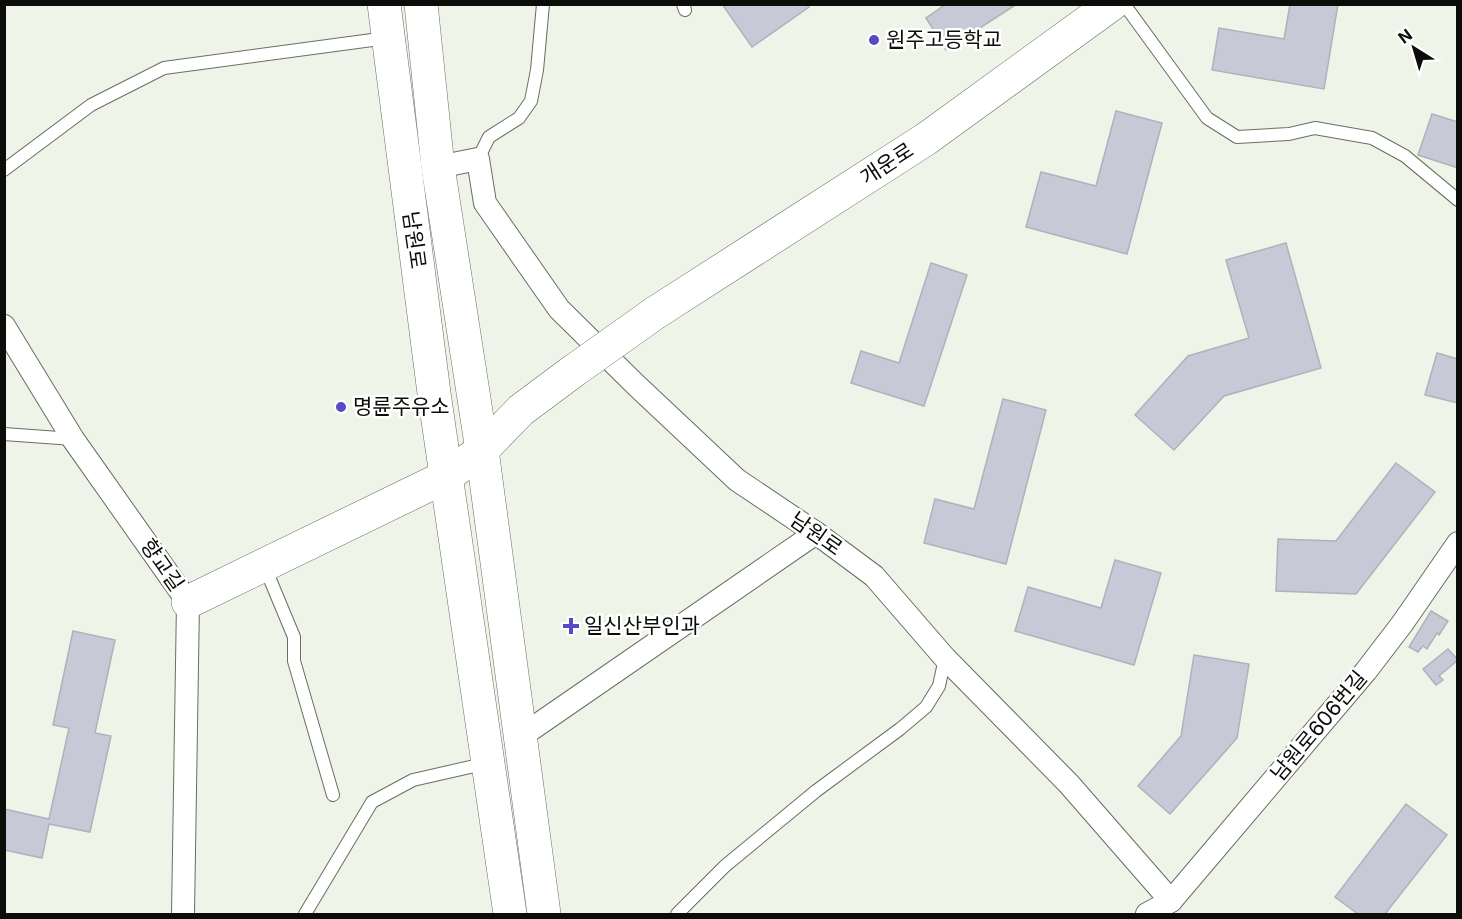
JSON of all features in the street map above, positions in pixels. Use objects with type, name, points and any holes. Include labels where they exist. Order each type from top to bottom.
[{"type":"street","name":"남원로","points":[[384,4],[432,381],[510,915]]},
{"type":"street","name":"남원로","points":[[421,4],[438,167],[482,450],[544,915]]},
{"type":"street","name":"개운로","points":[[482,450],[521,410],[572,372],[656,313],[926,139],[1112,4]]},
{"type":"street","name":"남원로","points":[[478,159],[485,203],[559,309],[737,480],[816,533],[874,576],[945,657]]},
{"type":"street","points":[[438,167],[478,159]]},
{"type":"street","name":"향교길","points":[[4,326],[74,439],[188,602],[183,915]]},
{"type":"street","points":[[188,602],[447,476],[482,450]]},
{"type":"street","points":[[520,737],[816,533]]},
{"type":"street","name":"남원로606번길","points":[[1147,915],[1171,901],[1366,671],[1402,624],[1458,543]]},
{"type":"street","points":[[945,657],[1069,784],[1171,901]]},
{"type":"lane","points":[[478,159],[489,137],[519,118],[531,101],[537,70],[543,4]]},
{"type":"lane","points":[[1124,4],[1207,118],[1237,137],[1288,134],[1315,128],[1372,138],[1405,156],[1458,200]]},
{"type":"lane","points":[[4,170],[91,105],[164,68],[387,38]]},
{"type":"lane","points":[[4,434],[74,439]]},
{"type":"lane","points":[[264,565],[294,637],[294,661],[333,795]]},
{"type":"lane","points":[[677,915],[726,866],[816,791],[926,707],[939,686],[945,657]]},
{"type":"lane","points":[[305,915],[372,802],[413,780],[488,763]]},
{"type":"building","points":[[722,4],[807,4],[809,7],[752,47]]},
{"type":"building","points":[[946,4],[1017,4],[946,50],[926,18]]},
{"type":"building","points":[[1290,4],[1338,4],[1324,89],[1212,70],[1219,28],[1284,39]]},
{"type":"building","points":[[1116,111],[1162,123],[1127,254],[1026,227],[1041,172],[1096,186]]},
{"type":"building","points":[[1432,114],[1458,122],[1458,168],[1418,155]]},
{"type":"building","points":[[1286,243],[1321,368],[1224,396],[1174,450],[1135,415],[1188,356],[1249,338],[1226,260]]},
{"type":"building","points":[[931,263],[967,275],[924,406],[851,383],[861,351],[899,363]]},
{"type":"building","points":[[1437,353],[1458,359],[1458,403],[1425,395]]},
{"type":"building","points":[[1003,399],[1046,410],[1006,564],[924,543],[935,499],[974,509]]},
{"type":"building","points":[[1396,463],[1435,492],[1356,594],[1276,591],[1278,539],[1336,541]]},
{"type":"building","points":[[1115,560],[1161,573],[1134,665],[1015,631],[1028,587],[1101,608]]},
{"type":"building","points":[[1431,611],[1448,621],[1427,649],[1423,646],[1418,652],[1409,647]]},
{"type":"building","points":[[73,631],[115,640],[95,733],[111,736],[90,832],[49,824],[42,858],[4,850],[4,809],[49,819],[69,728],[53,725]]},
{"type":"building","points":[[1448,649],[1458,660],[1439,676],[1443,680],[1436,685],[1423,669]]},
{"type":"building","points":[[1194,655],[1249,664],[1237,738],[1170,814],[1138,786],[1181,736]]},
{"type":"building","points":[[1406,804],[1447,835],[1385,914],[1358,914],[1335,897]]},
{"type":"place","name":"원주고등학교","points":[[874,40]]},
{"type":"place","name":"명륜주유소","points":[[341,407]]},
{"type":"place","name":"일신산부인과","points":[[571,626]]}]
